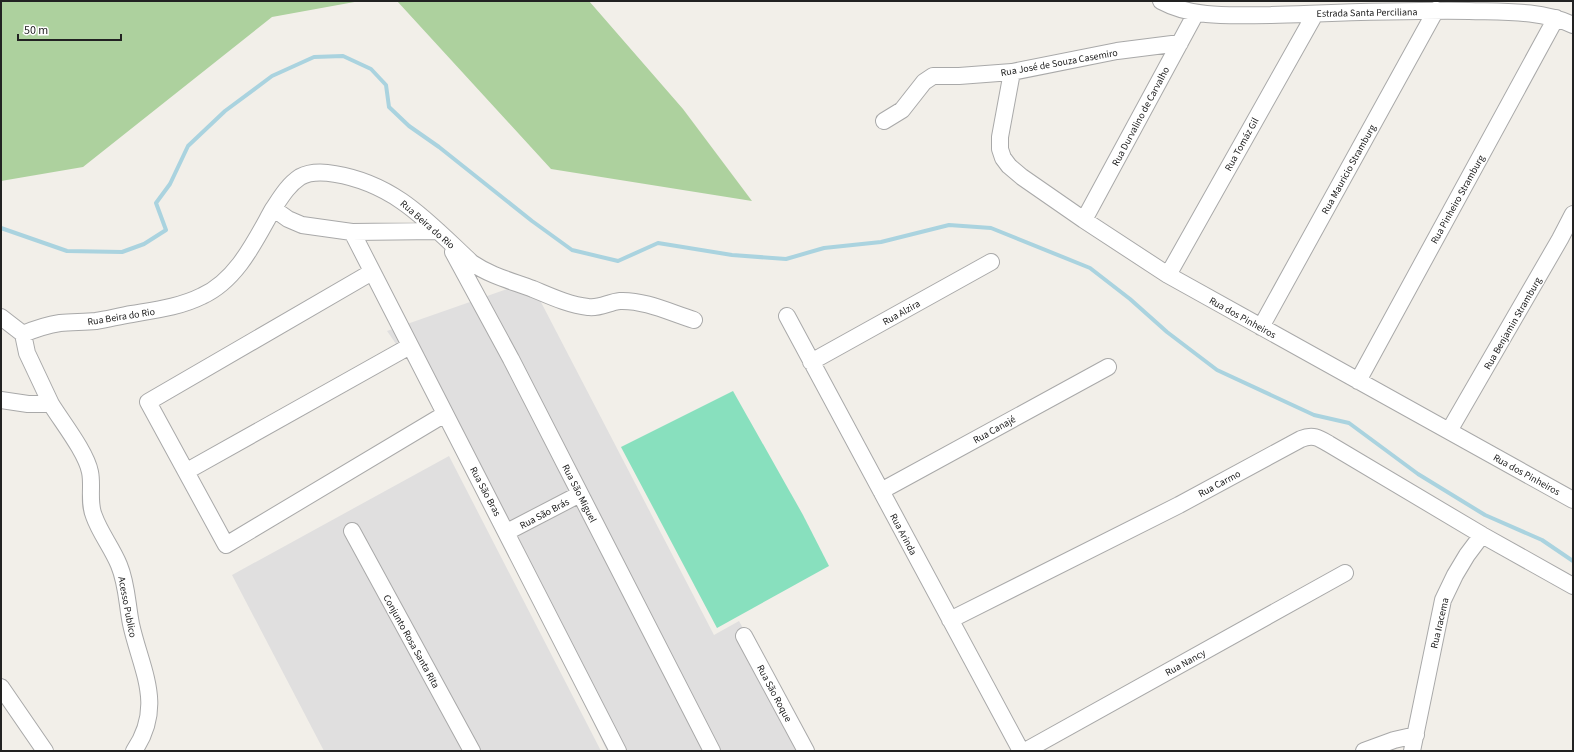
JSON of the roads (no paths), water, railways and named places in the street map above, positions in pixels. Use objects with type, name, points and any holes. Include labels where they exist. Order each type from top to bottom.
[{"type":"street","name":"Estrada Santa Perciliana","points":[[1161,1],[1172,7],[1196,13],[1261,15],[1436,10],[1513,12],[1556,18],[1573,25]]},
{"type":"street","name":"Rua Mauricio Stramburg","points":[[1261,327],[1436,10]]},
{"type":"street","name":"Rua Durvalino de Carvalho","points":[[1084,220],[1196,13]]},
{"type":"street","name":"Rua Tomáz Gil","points":[[1168,275],[1315,14]]},
{"type":"street","name":"Rua Pinheiro Stramburg","points":[[1358,381],[1556,18]]},
{"type":"street","name":"Rua José de Souza Casemiro","points":[[884,122],[902,110],[924,82],[933,76],[959,76],[1012,72],[1117,51],[1180,43]]},
{"type":"street","name":"Rua dos Pinheiros","points":[[1012,72],[1000,137],[1000,148],[1003,158],[1009,166],[1022,177],[1168,275],[1573,500]]},
{"type":"street","name":"Rua Beira do Rio","points":[[22,334],[48,325],[97,321],[158,310],[202,296],[228,278],[244,260],[282,195],[296,180],[309,173],[322,172],[352,177],[374,185],[402,200],[472,263],[483,270],[512,283],[587,307],[595,308],[620,301],[630,302],[646,305],[694,320]]},
{"type":"street","points":[[274,209],[288,219],[302,224],[352,232],[441,235]]},
{"type":"street","name":"Rua Benjamin Stramburg","points":[[1449,431],[1567,243],[1573,214]]},
{"type":"street","name":"Rua São Bras","points":[[352,232],[618,751]]},
{"type":"street","name":"Rua São Miguel","points":[[441,235],[511,359],[712,751]]},
{"type":"street","name":"Rua Alzira","points":[[811,362],[991,262]]},
{"type":"street","points":[[372,272],[148,402],[226,545],[445,414]]},
{"type":"street","name":"Rua Arinda","points":[[787,316],[1021,751]]},
{"type":"street","points":[[1,317],[22,334]]},
{"type":"street","name":"Acesso Publico","points":[[22,334],[27,354],[51,404],[85,458],[90,474],[91,506],[94,516],[114,553],[124,580],[134,638],[148,682],[150,703],[145,730],[134,751]]},
{"type":"street","points":[[187,471],[410,346]]},
{"type":"street","name":"Rua Canajé","points":[[880,491],[1108,367]]},
{"type":"street","points":[[1,400],[28,404],[51,404]]},
{"type":"street","name":"Rua Carmo","points":[[950,620],[1179,505],[1310,436],[1315,436],[1329,444],[1482,535]]},
{"type":"street","name":"Rua São Brás","points":[[507,532],[580,494]]},
{"type":"street","name":"Conjunto Rosa Santa Rita","points":[[352,531],[472,751]]},
{"type":"street","points":[[1482,535],[1573,586]]},
{"type":"street","name":"Rua Iracema","points":[[1412,751],[1443,600],[1467,555],[1482,535]]},
{"type":"street","name":"Rua Nancy","points":[[1025,751],[1345,573]]},
{"type":"street","name":"Rua São Roque","points":[[744,636],[806,751]]},
{"type":"street","points":[[1,687],[45,751]]},
{"type":"street","points":[[1364,751],[1394,740],[1416,735]]},
{"type":"waterway","points":[[1,228],[67,251],[122,252],[144,244],[166,230],[156,203],[170,184],[188,146],[225,111],[272,76],[314,57],[343,56],[371,69],[386,85],[389,107],[409,126],[439,147],[532,221],[572,250],[618,261],[658,243],[732,255],[786,259],[824,248],[881,242],[949,225],[991,228],[1090,268],[1130,299],[1167,332],[1217,370],[1314,415],[1349,423],[1418,474],[1485,515],[1542,540],[1573,561]]}]
